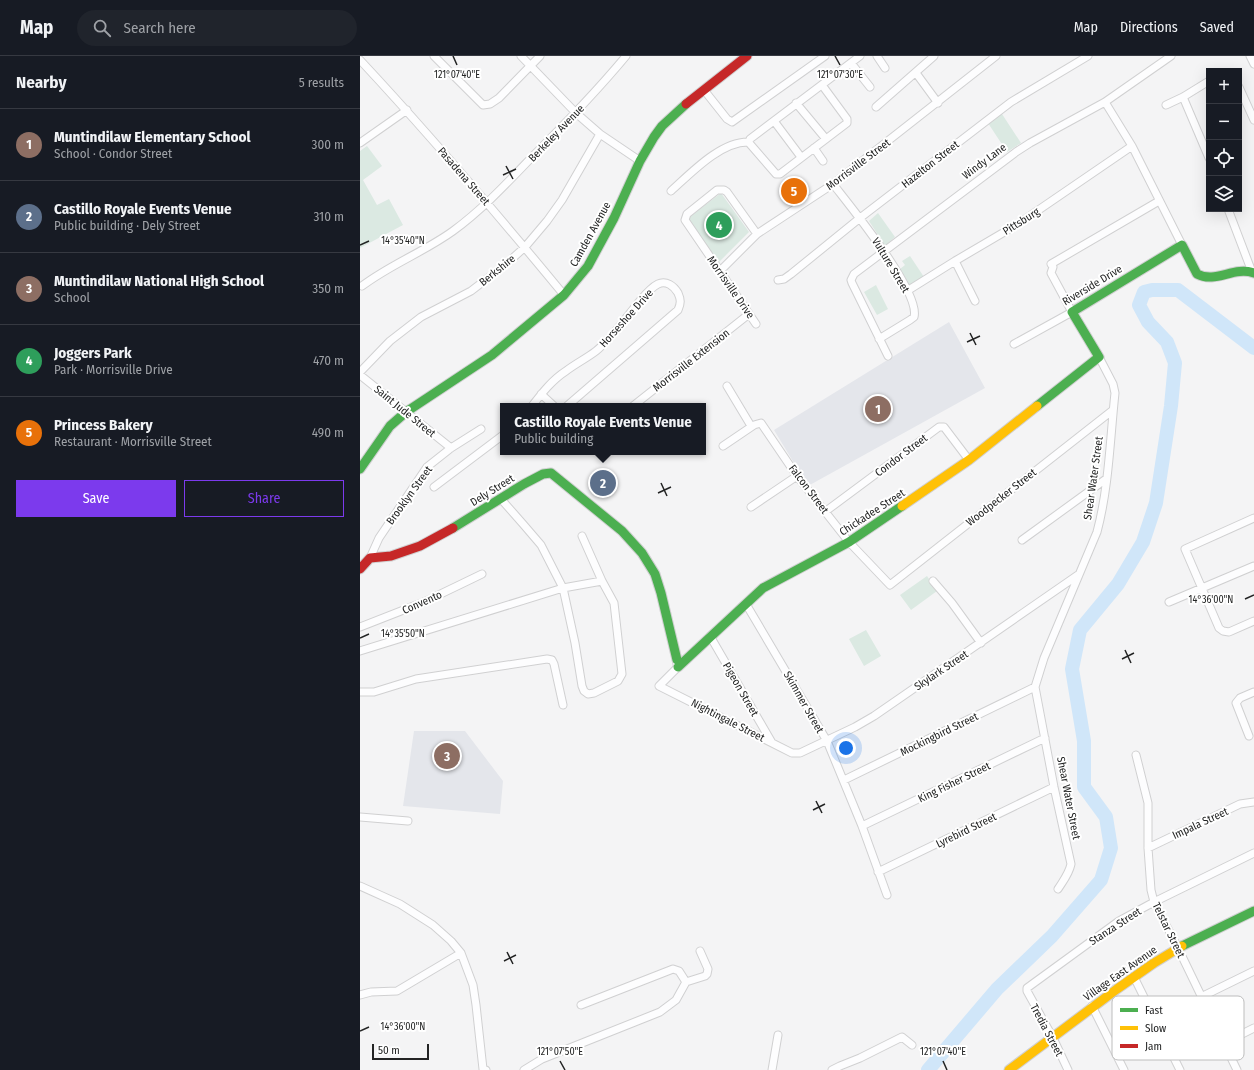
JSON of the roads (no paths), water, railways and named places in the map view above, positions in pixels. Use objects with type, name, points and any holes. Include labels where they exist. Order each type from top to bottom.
[{"type":"street","points":[[434,56],[483,105],[490,104],[499,98],[540,56]]},
{"type":"street","points":[[521,56],[576,113],[600,134],[640,161]]},
{"type":"street","name":"Berkeley Avenue","points":[[362,286],[378,274],[430,246],[453,231],[488,202],[576,113],[626,56]]},
{"type":"street","name":"Camden Avenue","points":[[360,469],[390,426],[406,412],[492,355],[564,295],[588,266],[614,218],[640,161],[662,126],[678,110],[747,56]]},
{"type":"street","points":[[704,90],[727,119],[732,122],[825,56]]},
{"type":"street","points":[[749,142],[750,139],[796,103],[860,56]]},
{"type":"street","points":[[876,56],[885,68]]},
{"type":"street","points":[[876,107],[934,56]]},
{"type":"street","name":"Morrisville Street","points":[[720,271],[757,234],[833,184],[996,56]]},
{"type":"street","name":"Hazelton Street","points":[[778,280],[791,274],[860,218],[1011,102],[1088,56]]},
{"type":"street","name":"Windy Lane","points":[[879,339],[851,280],[854,274],[1016,152],[1105,102],[1171,56]]},
{"type":"street","points":[[1250,56],[1254,64]]},
{"type":"street","name":"Pasadena Street","points":[[360,60],[407,110],[488,202],[564,295]]},
{"type":"street","points":[[851,63],[870,88]]},
{"type":"street","points":[[916,72],[938,103]]},
{"type":"street","points":[[1166,105],[1206,84]]},
{"type":"street","points":[[671,191],[716,152],[741,141],[749,142],[777,175],[780,174],[846,125],[848,121],[822,85]]},
{"type":"street","points":[[1242,94],[1254,120]]},
{"type":"street","points":[[1183,97],[1206,151]]},
{"type":"street","points":[[1105,102],[1132,146],[1197,274],[1201,276],[1213,278],[1233,272],[1253,272],[1229,212]]},
{"type":"street","points":[[796,103],[826,139]]},
{"type":"street","points":[[360,143],[407,110]]},
{"type":"street","points":[[774,121],[801,158]]},
{"type":"street","name":"Berkshire","points":[[360,374],[390,341],[421,317],[471,291],[505,265],[525,247],[548,221],[562,200],[600,134]]},
{"type":"street","name":"Pittsburg","points":[[907,290],[1018,224],[1132,146]]},
{"type":"street","points":[[814,148],[823,161]]},
{"type":"street","name":"Vulture Street","points":[[833,184],[885,251],[907,290],[915,309],[914,317],[879,339]]},
{"type":"street","name":"Morrisville Drive","points":[[756,324],[685,218],[687,214],[717,190],[724,190],[727,192],[757,234]]},
{"type":"street","name":"Shear Water Street","points":[[1058,889],[1070,870],[1071,864],[1054,788],[1035,687],[1044,658],[1097,532],[1101,517],[1106,479],[1115,393],[1113,384],[1099,357],[1051,273],[1053,267],[1051,264],[1159,201]]},
{"type":"street","name":"Riverside Drive","points":[[1014,344],[1072,312],[1182,245]]},
{"type":"street","points":[[954,261],[975,301]]},
{"type":"street","name":"Horseshoe Drive","points":[[534,403],[552,382],[604,343],[648,291],[658,284],[666,282],[672,285],[681,299],[678,310],[570,403]]},
{"type":"street","name":"Morrisville Extension","points":[[637,403],[749,314]]},
{"type":"street","points":[[879,339],[888,356]]},
{"type":"street","name":"Chickadee Street","points":[[659,686],[677,664],[763,588],[775,580],[849,542],[901,508],[970,460],[1099,357]]},
{"type":"street","name":"Saint Jude Street","points":[[360,374],[451,448]]},
{"type":"street","points":[[723,446],[751,426],[727,386]]},
{"type":"street","points":[[541,394],[551,403]]},
{"type":"street","name":"Woodpecker Street","points":[[890,585],[1113,410]]},
{"type":"street","name":"Falcon Street","points":[[751,426],[759,423],[764,425],[797,476],[849,542],[890,585]]},
{"type":"street","name":"Condor Street","points":[[826,511],[939,427],[944,428],[970,460]]},
{"type":"street","name":"Brooklyn Street","points":[[370,558],[379,538],[427,467],[451,448],[481,429]]},
{"type":"street","points":[[434,487],[500,437]]},
{"type":"street","name":"Dely Street","points":[[370,558],[391,556],[420,546],[455,527],[524,484],[543,474],[551,473],[622,532],[642,553],[655,574],[661,593],[668,616],[677,664]]},
{"type":"street","points":[[751,507],[797,476]]},
{"type":"street","points":[[1022,540],[1106,479]]},
{"type":"street","points":[[501,499],[541,545],[563,588],[575,643],[582,686],[584,691],[588,694],[594,693],[618,681],[622,674],[614,603],[602,581],[582,536]]},
{"type":"street","points":[[1254,518],[1185,549],[1219,628],[1229,636],[1254,621]]},
{"type":"street","points":[[360,569],[370,558]]},
{"type":"street","points":[[1169,602],[1254,566]]},
{"type":"street","name":"Convento","points":[[360,627],[424,602],[482,574]]},
{"type":"street","name":"Skylark Street","points":[[796,754],[827,741],[874,716],[1078,575]]},
{"type":"street","points":[[360,652],[563,588],[602,581]]},
{"type":"street","points":[[933,581],[952,604],[980,643]]},
{"type":"street","name":"Skimmer Street","points":[[746,604],[827,741],[862,826],[887,895]]},
{"type":"street","name":"Pigeon Street","points":[[710,636],[772,742]]},
{"type":"street","points":[[360,692],[374,692],[416,679],[547,659],[552,660],[554,664],[563,705]]},
{"type":"street","name":"Nightingale Street","points":[[659,686],[796,754]]},
{"type":"street","name":"Mockingbird Street","points":[[844,780],[1035,687]]},
{"type":"street","points":[[1249,736],[1236,703],[1240,698],[1254,692]]},
{"type":"street","name":"King Fisher Street","points":[[862,826],[1045,738]]},
{"type":"street","name":"Telstar Street","points":[[1136,756],[1148,803],[1148,848],[1151,890],[1154,902],[1201,996]]},
{"type":"street","name":"Lyrebird Street","points":[[878,872],[1054,788]]},
{"type":"street","name":"Impala Street","points":[[1148,848],[1240,804],[1254,802]]},
{"type":"street","points":[[360,817],[408,820]]},
{"type":"street","name":"Stanza Street","points":[[1027,990],[1028,987],[1119,921],[1154,902],[1254,853]]},
{"type":"street","points":[[360,886],[400,904],[433,925],[451,941],[461,953],[472,985],[476,1005],[484,1070]]},
{"type":"street","name":"Village East Avenue","points":[[1009,1070],[1053,1038],[1092,1006],[1154,963],[1178,948],[1254,911]]},
{"type":"street","points":[[524,1070],[542,1059],[660,1012],[676,1000],[686,982],[708,974],[708,969],[700,951]]},
{"type":"street","points":[[361,996],[371,992],[397,991],[461,953]]},
{"type":"street","points":[[581,1005],[673,970],[679,971],[686,982]]},
{"type":"street","points":[[1203,996],[1254,971]]},
{"type":"street","points":[[1134,977],[1143,996]]},
{"type":"street","name":"Tredia Street","points":[[1027,990],[1053,1038],[1068,1070]]},
{"type":"street","points":[[1092,1006],[1112,1046]]},
{"type":"street","points":[[1244,1033],[1254,1028]]},
{"type":"street","points":[[772,1070],[778,1035]]},
{"type":"street","points":[[832,1070],[902,1037],[912,1045]]},
{"type":"street","points":[[1119,1060],[1124,1070]]},
{"type":"street","points":[[1175,1060],[1180,1070]]},
{"type":"street","name":"Telstar Street","points":[[1232,1060],[1237,1070]]},
{"type":"waterway","points":[[928,1070],[997,989],[1052,936],[1101,880],[1111,848],[1106,817],[1084,787],[1084,741],[1072,669],[1080,630],[1118,584],[1143,542],[1156,503],[1171,406],[1175,363],[1167,342],[1148,322],[1139,305],[1144,292],[1152,290],[1178,290],[1254,348]]},
{"type":"place","name":"Princess Bakery","points":[[794,191]]},
{"type":"place","name":"Joggers Park","points":[[719,225]]},
{"type":"place","name":"Muntindilaw Elementary School","points":[[878,409]]},
{"type":"place","name":"Castillo Royale Events Venue","points":[[603,483]]},
{"type":"place","name":"Muntindilaw National High School","points":[[447,756]]}]
